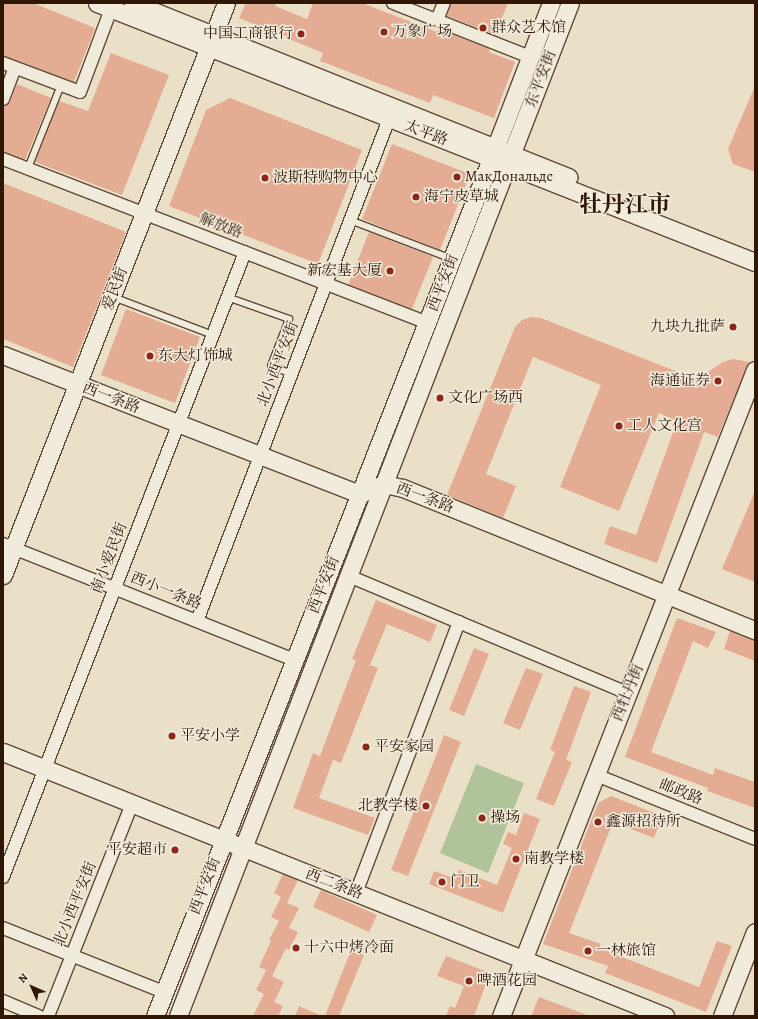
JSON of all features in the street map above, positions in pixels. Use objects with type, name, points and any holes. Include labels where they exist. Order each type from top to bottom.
[{"type":"main road","name":"太平路","points":[[133,3],[211,41],[389,119],[494,154]]},
{"type":"main road","name":"爱民街","points":[[3,575],[8,546],[78,384],[226,3]]},
{"type":"main road","name":"东平安街","points":[[494,154],[551,3]]},
{"type":"main road","name":"东平安街","points":[[510,160],[570,3]]},
{"type":"main road","name":"太平路","points":[[104,6],[211,41],[494,154],[755,252]]},
{"type":"main road","name":"西平安街","points":[[155,1016],[494,154]]},
{"type":"main road","name":"太平路","points":[[510,160],[755,262]]},
{"type":"main road","name":"西平安街","points":[[178,1016],[510,160]]},
{"type":"main road","name":"西一条路","points":[[3,355],[360,494],[384,484],[410,491],[755,630]]},
{"type":"main road","name":"西牡丹街","points":[[501,1016],[755,370]]},
{"type":"main road","name":"西二条路","points":[[3,752],[665,1016]]},
{"type":"main road","points":[[722,1016],[755,932]]},
{"type":"street","points":[[393,3],[530,57]]},
{"type":"street","points":[[437,20],[444,3]]},
{"type":"street","points":[[3,63],[80,92],[104,6]]},
{"type":"street","points":[[3,99],[15,68]]},
{"type":"street","name":"北小西平安街","points":[[197,621],[389,119]]},
{"type":"street","name":"解放路","points":[[3,159],[427,323]]},
{"type":"street","name":"南小爱民街","points":[[3,877],[245,252]]},
{"type":"street","name":"西小一条路","points":[[8,546],[294,660]]},
{"type":"street","points":[[349,576],[628,693]]},
{"type":"street","points":[[356,893],[459,622]]},
{"type":"street","name":"邮政路","points":[[596,774],[755,839]]},
{"type":"street","name":"北小西平安街","points":[[48,1016],[132,804]]},
{"type":"street","points":[[3,928],[164,992]]},
{"type":"street","points":[[3,1001],[39,1016]]},
{"type":"lane","points":[[28,168],[61,85]]},
{"type":"lane","points":[[350,220],[452,259]]},
{"type":"lane","points":[[111,297],[213,335]]},
{"type":"lane","points":[[227,297],[289,319],[271,366],[292,374]]},
{"type":"green space","name":"操场","points":[[476,764],[524,783],[488,873],[440,853]]},
{"type":"building","points":[[3,3],[33,3],[95,28],[74,82],[3,56]]},
{"type":"building","name":"万象广场","points":[[246,3],[276,3],[275,6],[307,19],[313,3],[362,3],[437,32],[438,29],[490,49],[489,52],[515,62],[494,118],[433,95],[430,103],[320,61],[323,53],[239,18]]},
{"type":"building","name":"群众艺术馆","points":[[451,3],[508,3],[495,35],[447,16]]},
{"type":"building","points":[[111,53],[169,75],[122,195],[35,162],[59,101],[88,111]]},
{"type":"building","points":[[17,84],[51,98],[25,160],[3,152],[3,107],[10,102]]},
{"type":"building","points":[[755,86],[755,172],[733,164],[728,149]]},
{"type":"building","name":"波斯特购物中心","points":[[230,98],[362,150],[318,264],[169,206],[206,110]]},
{"type":"building","name":"海宁皮草城","points":[[392,144],[470,174],[440,250],[362,219]]},
{"type":"building","points":[[3,183],[126,232],[73,367],[3,339]]},
{"type":"building","name":"新宏基大厦","points":[[369,232],[433,257],[412,309],[348,285]]},
{"type":"building","name":"东大灯饰城","points":[[126,309],[200,337],[175,403],[101,375]]},
{"type":"building","name":"工人文化宫","points":[[531,317],[541,318],[693,378],[702,376],[723,362],[733,359],[749,362],[718,437],[704,432],[657,563],[604,544],[610,526],[636,535],[677,421],[659,413],[619,511],[560,487],[601,385],[533,357],[486,474],[516,486],[503,518],[447,495],[515,327],[522,320]]},
{"type":"building","points":[[755,491],[755,582],[722,569]]},
{"type":"building","points":[[376,600],[437,625],[430,642],[387,624],[370,665],[378,668],[341,763],[333,760],[319,798],[375,818],[368,835],[293,808],[313,753],[320,756],[356,660],[352,659]]},
{"type":"building","points":[[677,618],[716,632],[708,648],[693,641],[651,752],[713,775],[715,768],[755,782],[755,808],[707,791],[708,788],[625,757]]},
{"type":"building","points":[[730,631],[755,640],[755,661],[724,649]]},
{"type":"building","points":[[474,648],[489,654],[464,716],[449,710]]},
{"type":"building","points":[[526,668],[543,674],[520,730],[503,723]]},
{"type":"building","points":[[574,686],[591,692],[566,760],[572,762],[554,806],[536,799],[555,752],[550,750]]},
{"type":"building","name":"北教学楼","points":[[444,735],[461,742],[408,876],[391,870]]},
{"type":"building","points":[[611,796],[662,816],[654,838],[613,822],[569,933],[601,944],[599,948],[699,987],[717,941],[732,946],[706,1012],[605,973],[608,966],[543,944],[598,803]]},
{"type":"building","name":"南教学楼","points":[[524,813],[540,819],[503,913],[429,884],[434,871],[456,879],[459,870],[497,885],[512,848],[503,844],[508,832],[516,835]]},
{"type":"building","points":[[283,874],[298,880],[287,903],[299,908],[289,928],[298,932],[289,950],[286,948],[272,976],[284,982],[274,1002],[283,1006],[278,1016],[253,1016],[264,994],[256,990],[266,970],[259,967],[271,941],[269,940],[279,921],[271,917],[281,897],[274,893]]},
{"type":"building","points":[[321,890],[377,915],[369,932],[313,907]]},
{"type":"building","points":[[351,950],[364,955],[339,1016],[325,1016]]},
{"type":"building","name":"啤酒花园","points":[[446,956],[490,973],[474,1016],[446,1016],[450,1006],[455,1008],[464,986],[437,976]]},
{"type":"building","points":[[539,997],[587,1015],[531,1016]]},
{"type":"building","points":[[299,1006],[322,1016],[295,1016]]},
{"type":"place","name":"群众艺术馆","points":[[483,28]]},
{"type":"place","name":"万象广场","points":[[384,32]]},
{"type":"place","name":"中国工商银行","points":[[301,34]]},
{"type":"place","name":"МакДональдс","points":[[457,177]]},
{"type":"place","name":"波斯特购物中心","points":[[265,178]]},
{"type":"place","name":"海宁皮草城","points":[[416,197]]},
{"type":"place","name":"新宏基大厦","points":[[390,271]]},
{"type":"place","name":"九块九批萨","points":[[733,327]]},
{"type":"place","name":"东大灯饰城","points":[[150,356]]},
{"type":"place","name":"海通证券","points":[[718,381]]},
{"type":"place","name":"文化广场西","points":[[440,398]]},
{"type":"place","name":"工人文化宫","points":[[619,426]]},
{"type":"place","name":"平安小学","points":[[172,736]]},
{"type":"place","name":"平安家园","points":[[366,747]]},
{"type":"place","name":"北教学楼","points":[[426,806]]},
{"type":"place","name":"操场","points":[[482,818]]},
{"type":"place","name":"鑫源招待所","points":[[598,822]]},
{"type":"place","name":"平安超市","points":[[175,850]]},
{"type":"place","name":"南教学楼","points":[[516,859]]},
{"type":"place","name":"门卫","points":[[442,882]]},
{"type":"place","name":"十六中烤冷面","points":[[296,948]]},
{"type":"place","name":"一林旅馆","points":[[588,951]]},
{"type":"place","name":"啤酒花园","points":[[469,981]]},
{"type":"district","name":"牡丹江市","points":[[625,205]]}]
